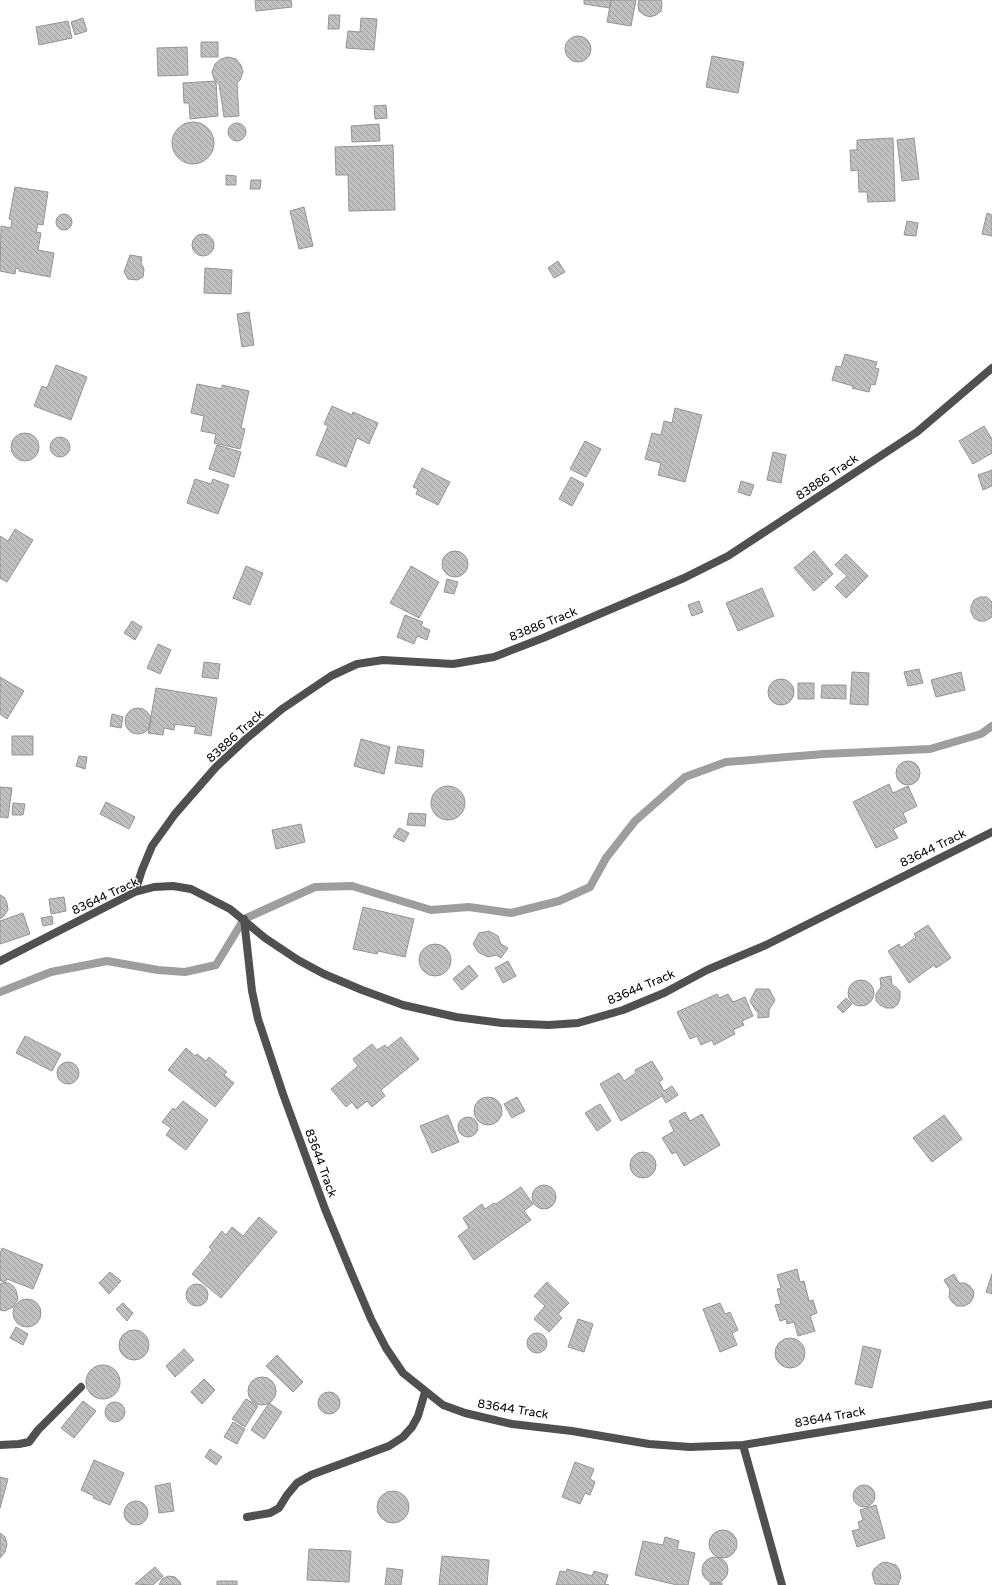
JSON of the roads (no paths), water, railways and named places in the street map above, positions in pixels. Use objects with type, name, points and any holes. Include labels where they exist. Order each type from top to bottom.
[{"type":"street","name":"83886 Track","points":[[135,892],[152,846],[174,814],[216,767],[246,739],[282,709],[331,676],[357,664],[383,660],[453,664],[494,657],[543,638],[684,578],[728,556],[917,432],[992,368]]},
{"type":"street","name":"83644 Track","points":[[0,961],[135,892],[154,887],[173,886],[191,889],[230,909],[244,919],[265,938],[298,960],[324,974],[403,1005],[456,1017],[502,1023],[548,1025],[578,1023],[623,1010],[664,993],[707,970],[766,945],[992,832]]},
{"type":"street","name":"83644 Track","points":[[244,919],[252,991],[258,1019],[325,1209],[371,1319],[386,1348],[403,1373],[443,1405],[465,1414],[512,1424],[545,1427],[670,1446],[743,1445],[992,1404]]},
{"type":"street","points":[[0,1445],[29,1442],[38,1430],[81,1387]]},
{"type":"street","points":[[247,1517],[270,1513],[279,1508],[297,1483],[311,1474],[389,1446],[403,1437],[412,1427],[418,1416],[425,1392]]},
{"type":"street","points":[[743,1445],[782,1585]]},
{"type":"waterway","points":[[0,992],[51,972],[107,961],[158,970],[185,972],[216,965],[244,919],[315,887],[352,886],[431,910],[469,907],[511,913],[559,901],[590,887],[606,858],[635,821],[685,777],[726,762],[824,754],[930,749],[981,734],[992,726]]}]
